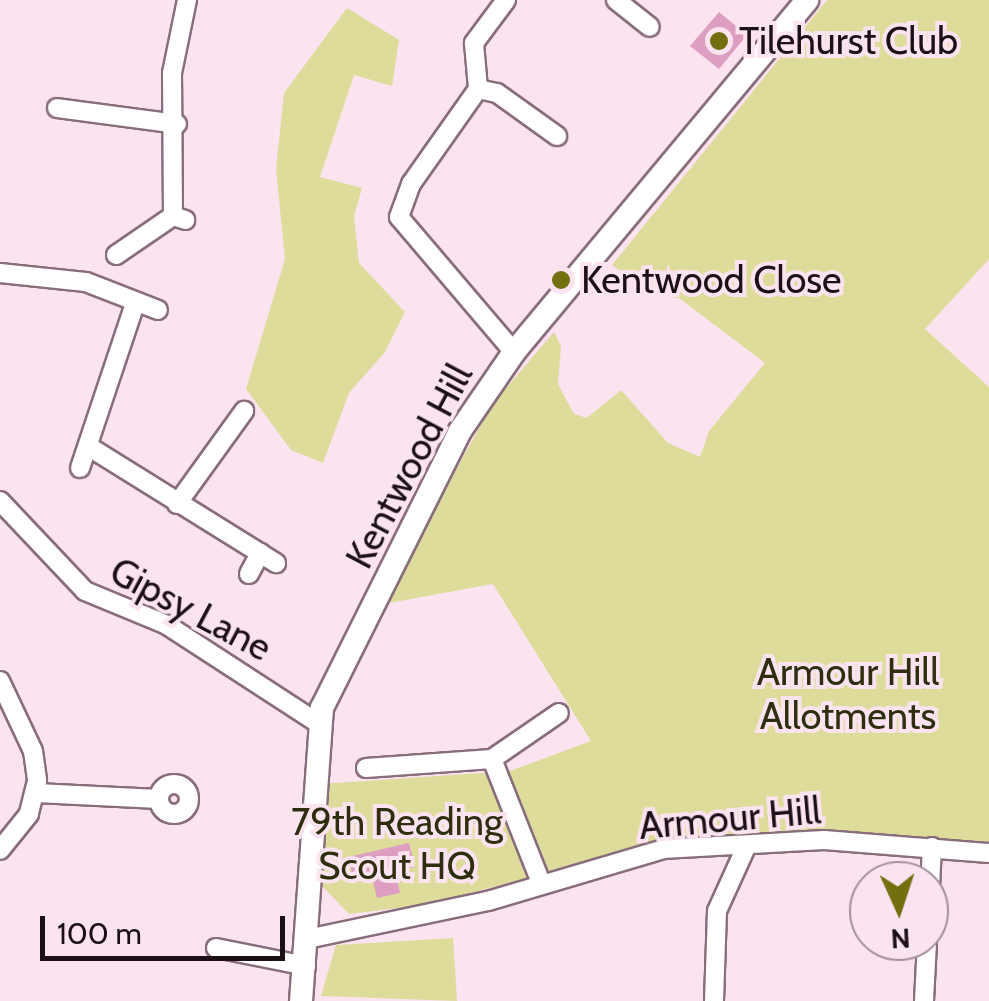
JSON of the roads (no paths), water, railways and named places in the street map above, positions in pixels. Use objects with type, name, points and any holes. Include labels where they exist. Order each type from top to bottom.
[{"type":"street","points":[[116,255],[179,218],[172,73],[187,0]]},
{"type":"street","points":[[506,0],[474,43],[478,88],[412,184],[400,218],[514,352]]},
{"type":"street","points":[[616,0],[650,26]]},
{"type":"street","name":"Kentwood Hill","points":[[301,1001],[318,723],[460,431],[514,352],[806,0]]},
{"type":"street","points":[[478,88],[498,93],[556,136]]},
{"type":"street","points":[[58,108],[177,124]]},
{"type":"street","points":[[0,273],[86,282],[158,310]]},
{"type":"street","points":[[80,468],[90,448],[135,304]]},
{"type":"street","points":[[177,504],[244,411]]},
{"type":"street","points":[[90,448],[268,558],[249,574]]},
{"type":"street","name":"Gipsy Lane","points":[[0,501],[85,591],[167,625],[318,723]]},
{"type":"street","points":[[0,680],[33,750],[36,793],[18,834],[0,850]]},
{"type":"street","points":[[366,768],[492,758],[558,713]]},
{"type":"street","points":[[492,758],[541,883]]},
{"type":"street","points":[[36,793],[159,798]]},
{"type":"street","points":[[714,1001],[717,912],[746,845]]},
{"type":"street","name":"Armour Hill","points":[[307,938],[541,883],[663,849],[746,845],[932,847],[989,853]]},
{"type":"street","points":[[931,861],[932,847]]},
{"type":"street","points":[[216,948],[306,966]]},
{"type":"street","points":[[924,1001],[926,961]]},
{"type":"place","name":"Tilehurst Club","points":[[719,41]]},
{"type":"place","name":"Kentwood Close","points":[[561,280]]},
{"type":"park label","name":"Armour Hill Allotments","points":[[848,694]]},
{"type":"park label","name":"79th Reading Scout HQ","points":[[397,844]]}]
